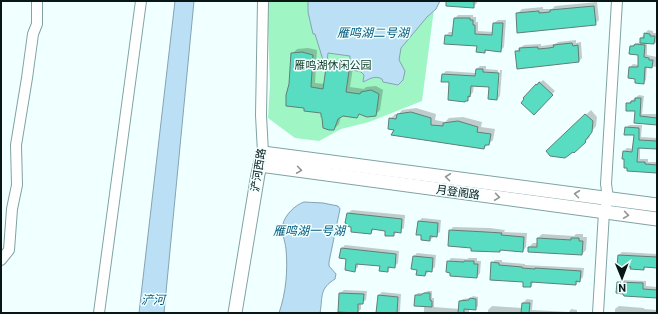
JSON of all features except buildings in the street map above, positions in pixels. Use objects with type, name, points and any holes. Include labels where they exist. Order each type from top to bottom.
[{"type":"main road","name":"月登阁路","points":[[262,159],[608,198],[657,205]]},
{"type":"main road","name":"月登阁路","points":[[262,159],[657,219]]},
{"type":"main road","name":"浐河西路","points":[[235,313],[262,159]]},
{"type":"street","points":[[1,260],[9,250],[12,209],[17,184],[16,145],[33,34],[37,24],[37,1]]},
{"type":"street","points":[[99,313],[141,1]]},
{"type":"street","name":"浐河西路","points":[[262,159],[261,115],[263,1]]},
{"type":"street","points":[[598,313],[604,212],[608,198],[606,184],[617,1]]},
{"type":"green space","name":"雁鸣湖休闲公园","points":[[267,1],[435,1],[422,101],[369,122],[341,129],[319,141],[295,138],[268,118],[270,85]]},
{"type":"water","name":"浐河","points":[[175,1],[194,1],[164,313],[139,313]]},
{"type":"water","name":"雁鸣湖二号湖","points":[[308,1],[440,1],[436,9],[427,17],[401,48],[399,60],[405,71],[403,80],[398,85],[383,82],[382,79],[377,77],[363,82],[364,75],[361,72],[349,69],[350,56],[328,53],[327,61],[323,60],[315,34],[313,34],[308,12]]},
{"type":"water","name":"雁鸣湖一号湖","points":[[304,202],[323,203],[338,206],[340,209],[329,262],[329,266],[336,274],[335,279],[326,286],[324,290],[320,313],[279,313],[287,273],[283,224],[291,211],[297,205]]}]
